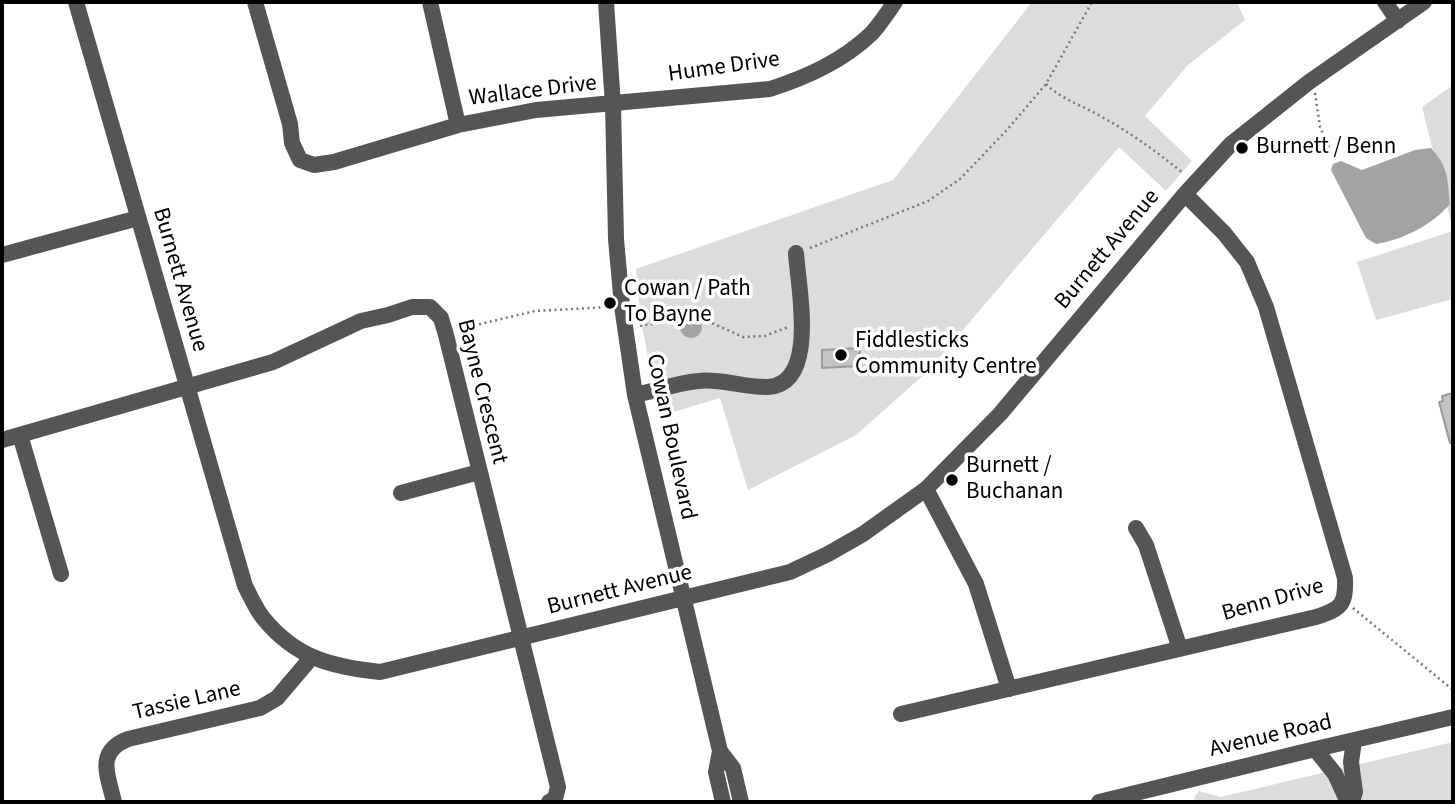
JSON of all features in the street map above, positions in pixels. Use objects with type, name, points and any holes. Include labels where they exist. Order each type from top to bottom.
[{"type":"street","name":"Burnett Avenue","points":[[76,2],[245,586],[262,618],[284,639],[311,658],[350,669],[380,672],[790,572],[863,534],[926,489],[1000,414],[1185,194],[1231,144],[1313,79],[1424,2]]},
{"type":"street","name":"Wallace Drive","points":[[255,2],[290,124],[292,143],[300,160],[314,165],[334,162],[458,125],[536,110],[613,105]]},
{"type":"street","name":"Wallace Drive","points":[[430,2],[458,125]]},
{"type":"street","name":"Cowan Boulevard","points":[[606,2],[613,105],[616,239],[635,396],[720,751],[733,768],[741,802]]},
{"type":"street","name":"Hume Drive","points":[[613,105],[770,89],[802,79],[832,64],[872,33],[895,2]]},
{"type":"street","points":[[1385,2],[1398,21]]},
{"type":"street","name":"Benn Drive","points":[[901,715],[1316,617],[1336,611],[1343,602],[1345,578],[1266,307],[1247,262],[1224,233],[1185,194]]},
{"type":"street","points":[[2,255],[138,218]]},
{"type":"street","points":[[635,396],[698,381],[771,387],[789,379],[798,363],[802,342],[796,253]]},
{"type":"street","name":"Bayne Crescent","points":[[2,440],[273,362],[361,321],[412,307],[430,307],[441,318],[558,787],[555,799],[549,802]]},
{"type":"street","points":[[20,435],[61,573]]},
{"type":"street","points":[[401,493],[479,472]]},
{"type":"street","points":[[926,489],[976,584],[1009,689]]},
{"type":"street","points":[[1136,528],[1146,545],[1180,649]]},
{"type":"street","name":"Tassie Lane","points":[[114,802],[106,757],[116,743],[260,708],[277,698],[311,658]]},
{"type":"street","name":"Avenue Road","points":[[1099,802],[1453,718]]},
{"type":"street","points":[[1315,749],[1335,774],[1345,796],[1352,802],[1355,792],[1351,762],[1354,741]]},
{"type":"street","name":"Cowan Boulevard","points":[[720,751],[716,772],[723,802]]},
{"type":"path","points":[[796,253],[928,201],[960,179],[1046,84],[1092,2]]},
{"type":"path","points":[[1313,79],[1320,127],[1335,160]]},
{"type":"path","points":[[1046,84],[1059,96],[1091,110],[1138,138],[1183,173]]},
{"type":"path","points":[[463,328],[535,311],[613,306]]},
{"type":"path","points":[[640,326],[667,321],[687,312],[743,337],[765,336],[800,322]]},
{"type":"path","points":[[1343,602],[1364,616],[1453,690]]},
{"type":"shaded area","points":[[1032,2],[1237,2],[1245,20],[1188,65],[1145,116],[1192,161],[1166,191],[1119,147],[927,372],[856,435],[748,490],[720,398],[660,416],[641,322],[636,269],[893,180]]},
{"type":"shaded area","points":[[1453,85],[1453,230],[1422,107]]},
{"type":"shaded area","points":[[1431,148],[1444,168],[1450,204],[1435,219],[1407,235],[1376,244],[1366,238],[1331,170],[1333,164],[1341,161],[1362,170],[1415,150]]},
{"type":"shaded area","points":[[1453,231],[1453,299],[1376,320],[1357,262]]},
{"type":"shaded area","points":[[691,316],[699,319],[702,327],[699,335],[691,338],[683,335],[680,327],[683,319]]},
{"type":"shaded area","points":[[1453,742],[1453,802],[1196,802],[1194,798],[1199,791],[1221,797]]},
{"type":"building","name":"Fiddlesticks Community Centre","points":[[860,348],[859,366],[822,368],[822,350]]},
{"type":"building","points":[[1453,393],[1453,442],[1450,443],[1439,402],[1443,401],[1442,396]]},
{"type":"place","name":"Burnett / Benn","points":[[1242,148]]},
{"type":"place","name":"Cowan / Path To Bayne","points":[[610,303]]},
{"type":"place","name":"Fiddlesticks Community Centre","points":[[841,355]]},
{"type":"place","name":"Burnett / Buchanan","points":[[952,480]]}]
